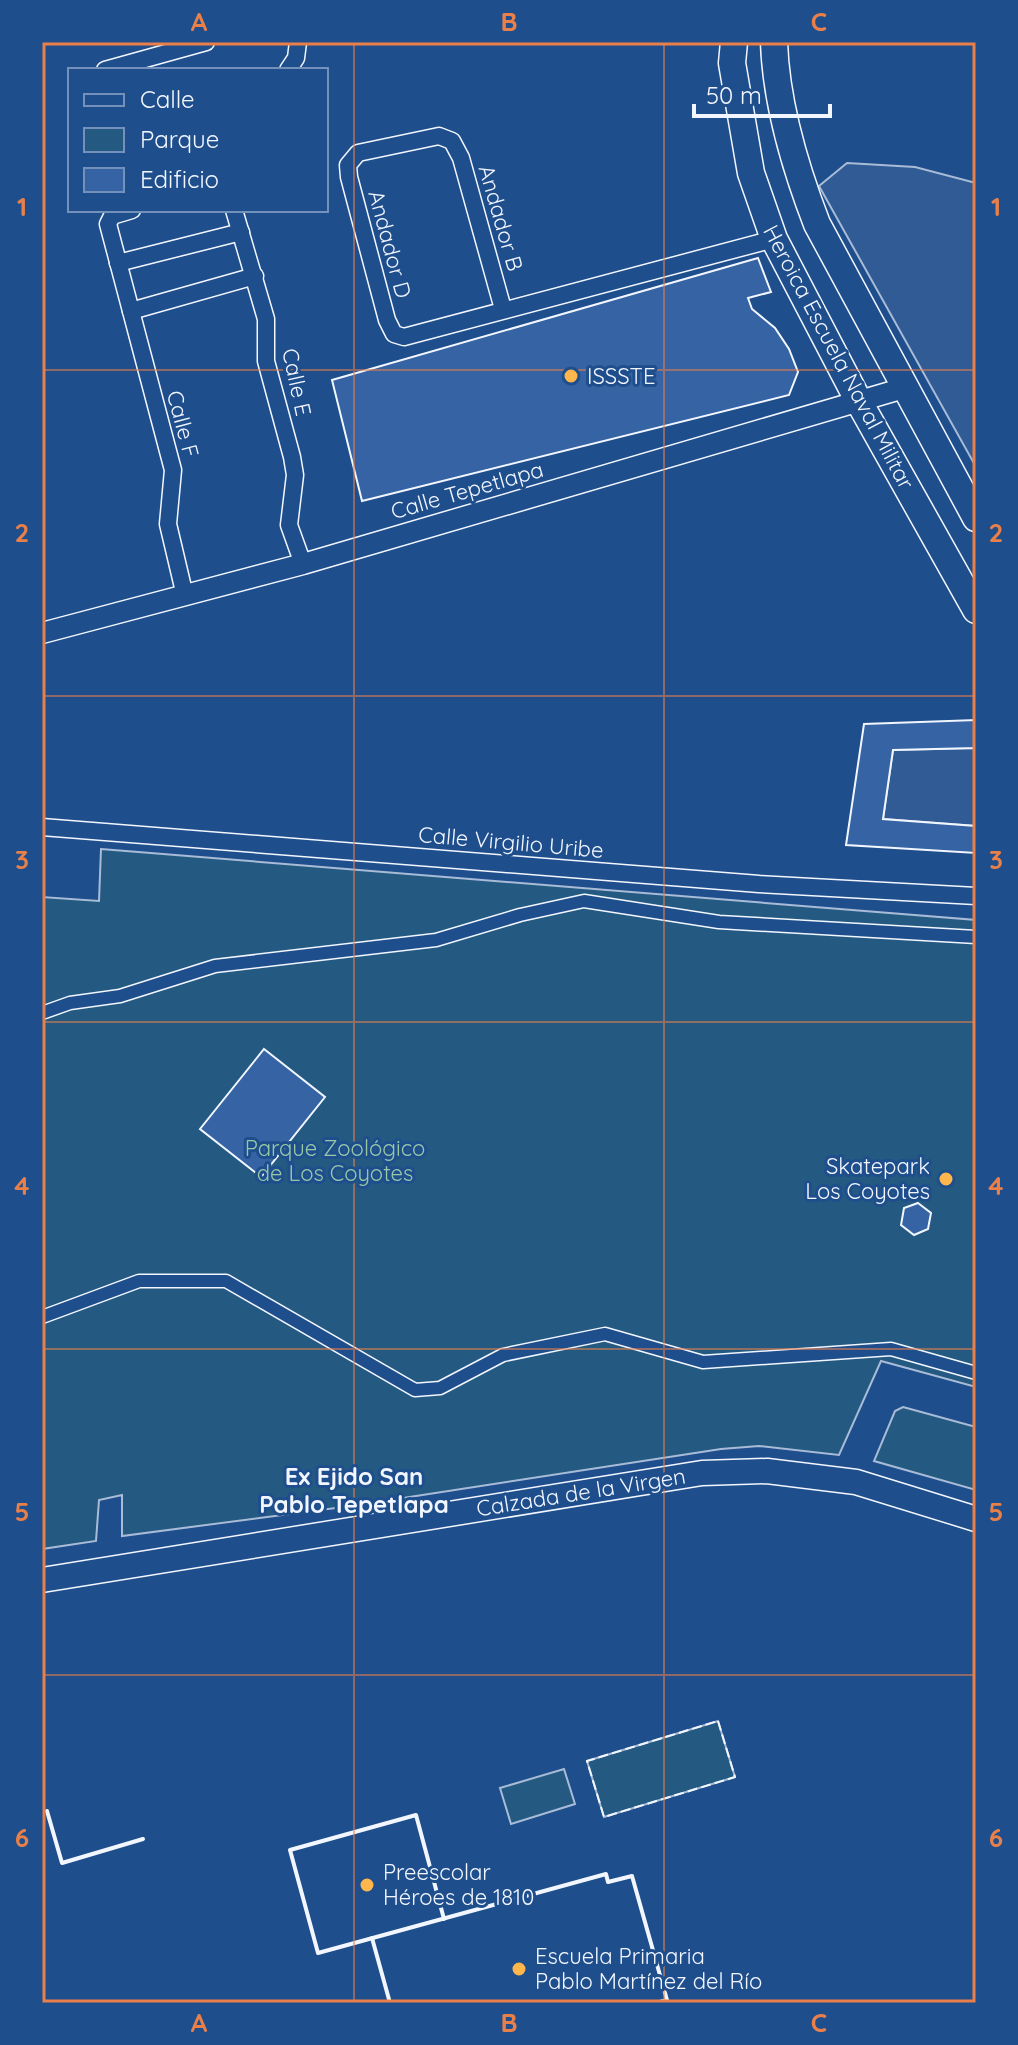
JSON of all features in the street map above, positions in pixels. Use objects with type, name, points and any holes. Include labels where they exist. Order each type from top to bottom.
[{"type":"main road","name":"Heroica Escuela Naval Militar","points":[[734,42],[732,63],[751,173],[774,239],[858,400],[976,610]]},
{"type":"main road","name":"Heroica Escuela Naval Militar","points":[[774,42],[775,73],[800,181],[839,268],[976,518]]},
{"type":"main road","name":"Calzada de la Virgen","points":[[42,1580],[702,1473],[793,1473],[856,1482],[976,1519]]},
{"type":"street","points":[[112,68],[206,42]]},
{"type":"street","points":[[289,68],[296,58],[298,42]]},
{"type":"street","name":"Andador D","points":[[452,141],[439,136],[358,153],[348,165],[387,320],[394,334],[404,337],[503,309]]},
{"type":"street","name":"Andador B","points":[[452,141],[461,158],[503,309]]},
{"type":"street","name":"Calle F","points":[[125,212],[112,216],[108,224],[173,470],[168,524],[185,596]]},
{"type":"street","name":"Calle E","points":[[235,212],[266,319],[266,361],[294,466],[289,525],[303,564]]},
{"type":"street","points":[[118,263],[241,232]]},
{"type":"street","points":[[503,309],[774,239]]},
{"type":"street","points":[[131,311],[255,276]]},
{"type":"street","name":"Calle Tepetlapa","points":[[42,633],[303,564],[904,388]]},
{"type":"street","name":"Calle Virgilio Uribe","points":[[42,827],[759,884],[976,896]]},
{"type":"street","points":[[42,1013],[70,1003],[120,996],[215,966],[436,940],[520,915],[584,901],[719,922],[976,937]]},
{"type":"street","points":[[42,1317],[139,1281],[226,1281],[415,1390],[440,1388],[503,1355],[605,1334],[703,1362],[891,1349],[976,1373]]},
{"type":"green space","name":"Parque Zoológico de Los Coyotes","points":[[101,849],[976,920],[976,1387],[881,1361],[839,1455],[759,1446],[721,1449],[351,1506],[122,1536],[122,1495],[99,1500],[96,1541],[42,1549],[42,897],[99,901]]},
{"type":"green space","points":[[903,1407],[976,1427],[976,1490],[874,1461],[895,1411]]},
{"type":"green space","points":[[718,1721],[735,1777],[604,1817],[587,1761]]},
{"type":"green space","points":[[564,1769],[575,1804],[511,1824],[500,1788]]},
{"type":"shaded area","points":[[847,163],[915,167],[976,183],[976,467],[819,186]]},
{"type":"shaded area","points":[[976,748],[976,826],[883,819],[893,750]]},
{"type":"building","name":"ISSSTE","points":[[758,258],[771,292],[748,298],[752,309],[775,328],[789,349],[798,372],[789,395],[362,501],[332,380]]},
{"type":"building","points":[[976,720],[976,748],[893,750],[883,819],[976,826],[976,853],[846,845],[864,724]]},
{"type":"building","points":[[264,1049],[325,1097],[261,1177],[200,1129]]},
{"type":"building","points":[[918,1203],[931,1213],[928,1229],[914,1235],[901,1225],[904,1208]]},
{"type":"fence","points":[[718,1721],[735,1777],[604,1817],[587,1761],[718,1721]]},
{"type":"wall","points":[[47,1811],[62,1863],[143,1839]]},
{"type":"wall","points":[[444,1919],[416,1815],[290,1850],[318,1953],[606,1874],[608,1882],[632,1876],[667,2000],[656,2003]]},
{"type":"wall","points":[[372,1938],[390,2003]]},
{"type":"place","name":"ISSSTE","points":[[571,376]]},
{"type":"place","name":"Skatepark Los Coyotes","points":[[946,1179]]},
{"type":"place","name":"Preescolar Héroes de 1810","points":[[367,1885]]},
{"type":"place","name":"Escuela Primaria Pablo Martínez del Río","points":[[519,1969]]},
{"type":"district","name":"Ex Ejido San Pablo Tepetlapa","points":[[354,1490]]}]
